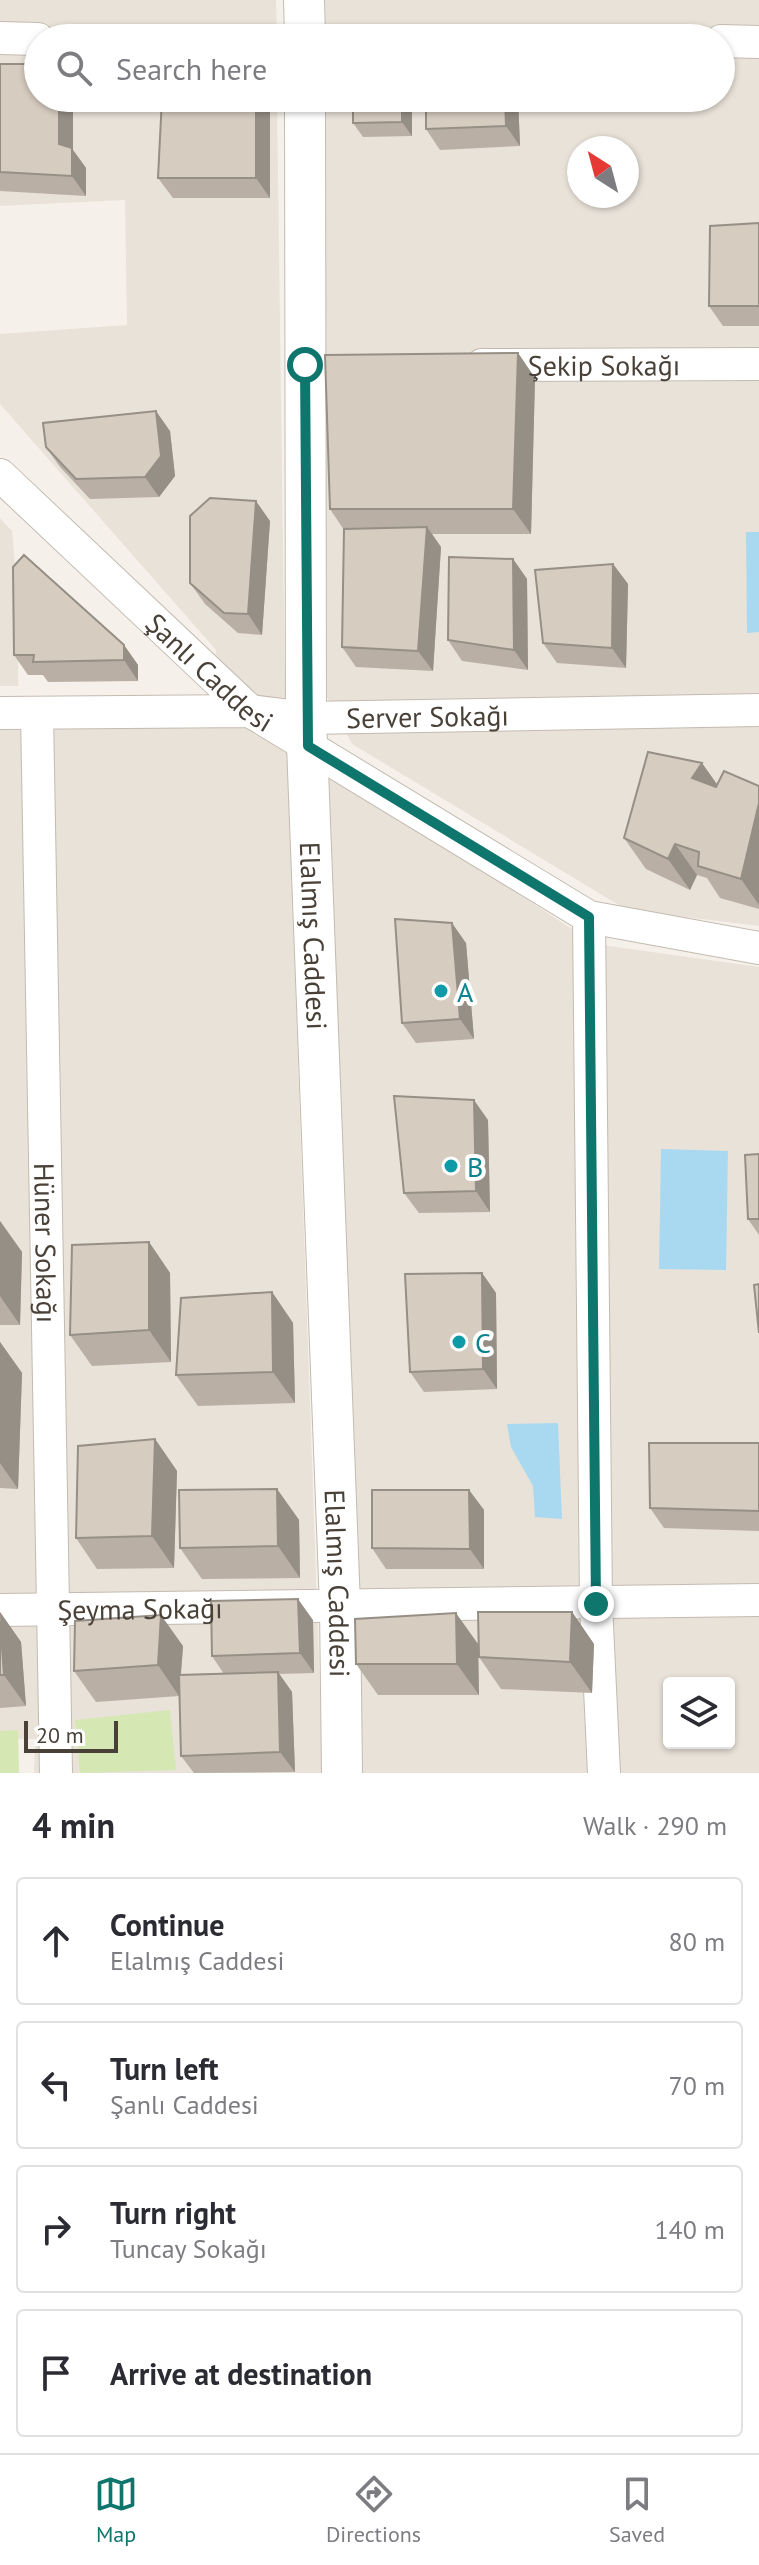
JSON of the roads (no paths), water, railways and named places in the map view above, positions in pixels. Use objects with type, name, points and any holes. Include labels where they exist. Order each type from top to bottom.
[{"type":"street","points":[[304,0],[305,24]]},
{"type":"street","points":[[0,38],[24,39]]},
{"type":"street","points":[[735,41],[759,42]]},
{"type":"street","name":"Elalmış Caddesi","points":[[306,112],[321,365],[307,732],[340,1606],[342,1773]]},
{"type":"street","name":"Şekip Sokağı","points":[[446,365],[759,364]]},
{"type":"street","name":"Şanlı Caddesi","points":[[0,475],[250,711],[307,732],[589,917],[759,948]]},
{"type":"street","name":"Server Sokağı","points":[[307,732],[759,710]]},
{"type":"street","points":[[0,713],[250,711]]},
{"type":"street","name":"Hüner Sokağı","points":[[37,713],[56,1773]]},
{"type":"street","points":[[589,917],[596,1604],[604,1773]]},
{"type":"street","name":"Şeyma Sokağı","points":[[0,1610],[759,1600]]},
{"type":"water","points":[[746,532],[759,532],[759,632],[747,633]]},
{"type":"water","points":[[661,1149],[728,1151],[726,1270],[659,1269]]},
{"type":"water","points":[[558,1423],[562,1519],[535,1517],[533,1486],[511,1447],[507,1424]]},
{"type":"place","name":"A","points":[[441,991]]},
{"type":"place","name":"B","points":[[451,1166]]},
{"type":"place","name":"C","points":[[459,1342]]}]
